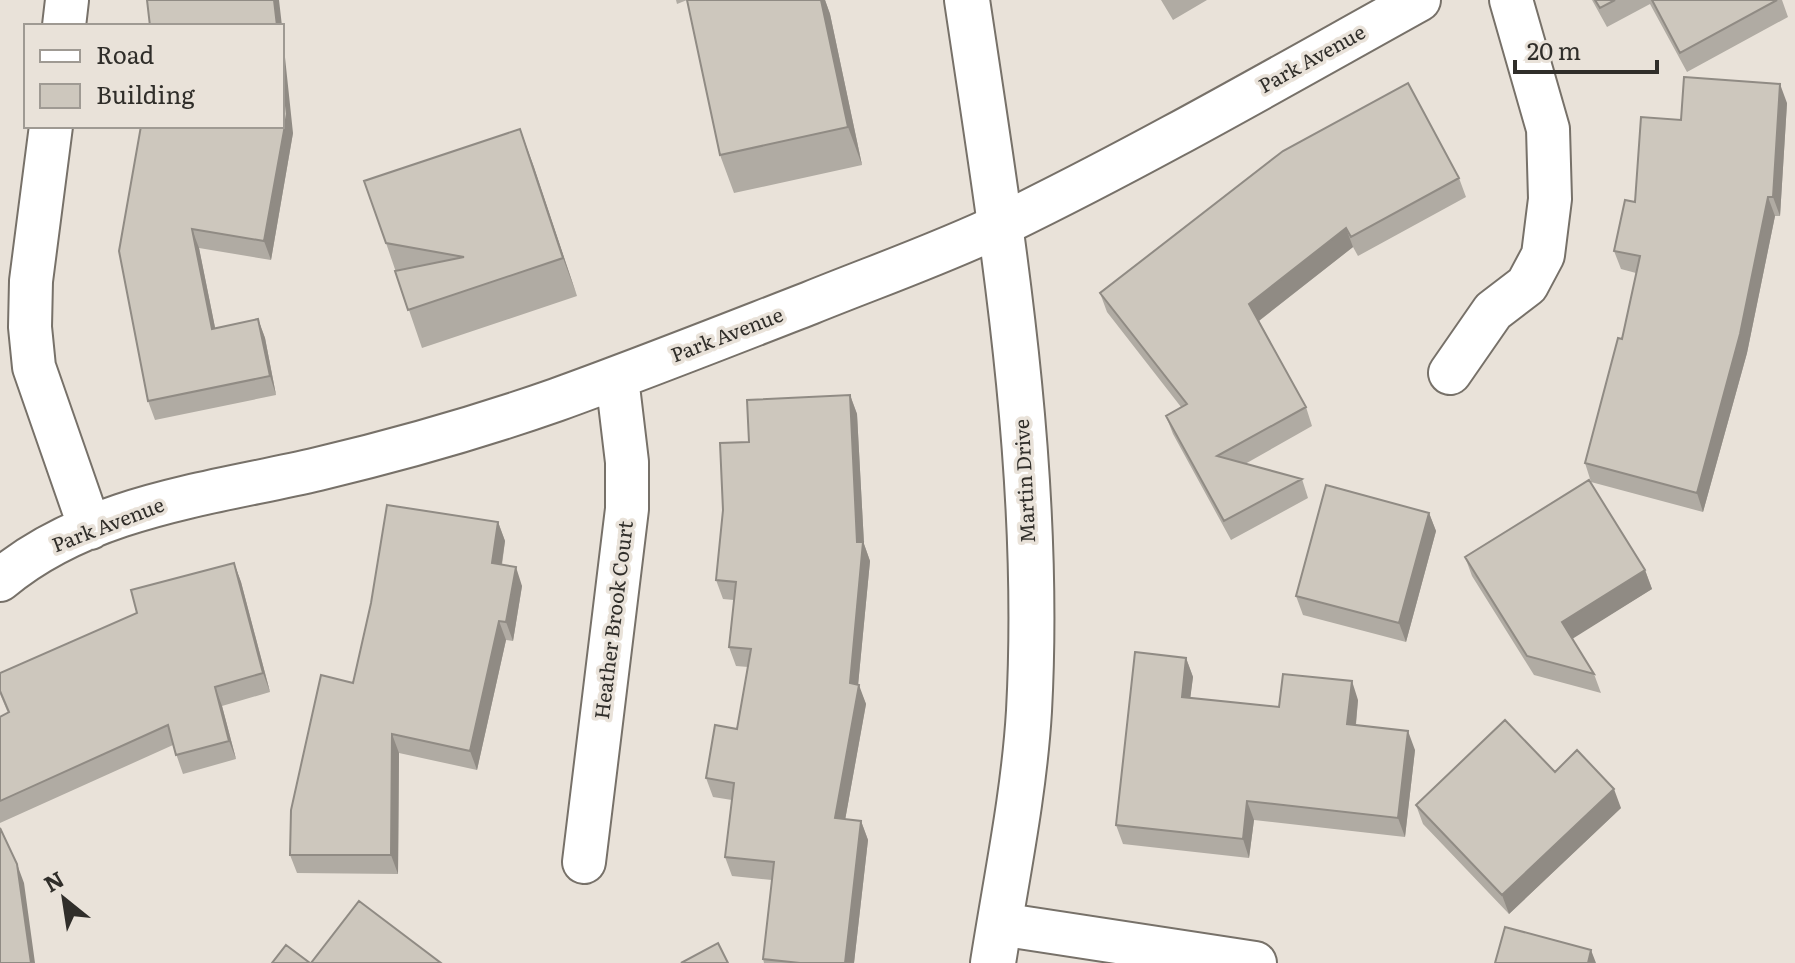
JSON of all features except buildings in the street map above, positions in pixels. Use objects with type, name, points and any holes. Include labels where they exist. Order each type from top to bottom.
[{"type":"street","points":[[64,24],[67,0]]},
{"type":"street","name":"Martin Drive","points":[[967,0],[1001,225],[1025,449],[1031,627],[1029,714],[996,943]]},
{"type":"street","name":"Park Avenue","points":[[0,580],[46,548],[90,528],[188,496],[318,469],[539,406],[925,258],[1001,225],[1119,165],[1419,0]]},
{"type":"street","points":[[1450,373],[1493,311],[1527,285],[1543,255],[1550,199],[1548,129],[1511,0]]},
{"type":"street","points":[[51,128],[31,281],[30,327],[34,367],[90,528]]},
{"type":"street","name":"Heather Brook Court","points":[[584,862],[627,509],[627,462],[617,378]]},
{"type":"street","points":[[996,943],[1255,963]]}]
